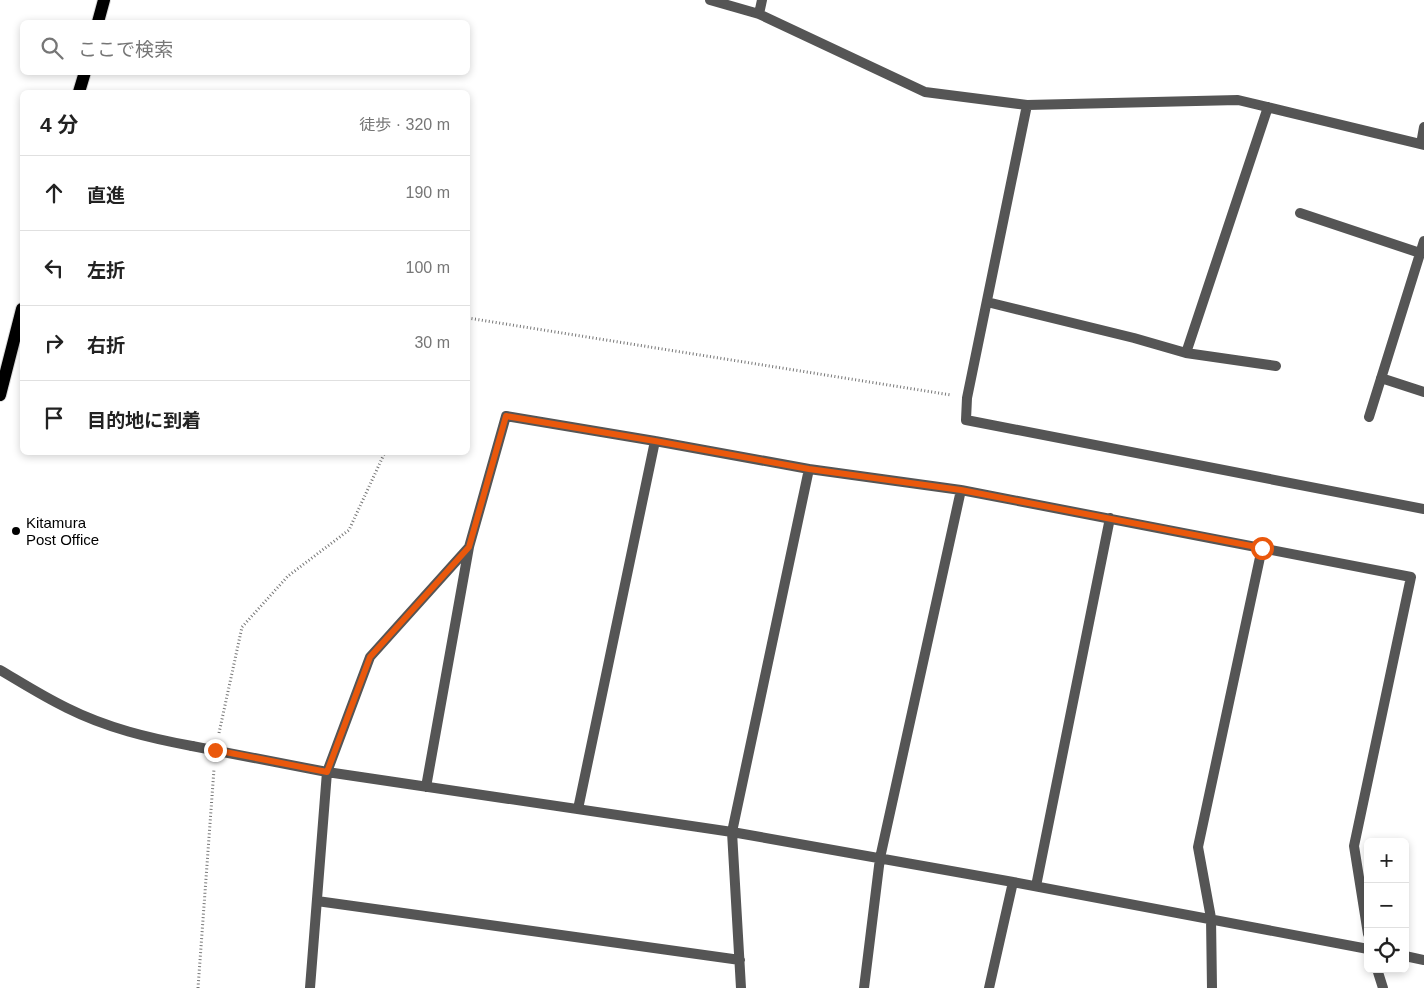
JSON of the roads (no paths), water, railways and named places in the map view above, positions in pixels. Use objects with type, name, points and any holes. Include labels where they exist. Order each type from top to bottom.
[{"type":"main road","points":[[99,20],[104,0]]},
{"type":"main road","points":[[80,90],[84,75]]},
{"type":"main road","points":[[0,395],[20,317]]},
{"type":"street","points":[[710,0],[759,14],[925,92],[1027,105],[1238,100],[1422,144],[1424,127]]},
{"type":"street","points":[[759,14],[762,0]]},
{"type":"street","points":[[1027,105],[967,398],[966,420],[1424,509]]},
{"type":"street","points":[[1186,353],[1268,107]]},
{"type":"street","points":[[1300,213],[1420,253]]},
{"type":"street","points":[[1369,417],[1424,241]]},
{"type":"street","points":[[987,302],[1186,353],[1276,366]]},
{"type":"street","points":[[1381,378],[1424,392]]},
{"type":"street","points":[[426,787],[469,547],[506,416],[809,469],[961,490],[1411,577],[1354,846],[1367,928]]},
{"type":"street","points":[[578,809],[655,441]]},
{"type":"street","points":[[742,988],[732,832],[809,469]]},
{"type":"street","points":[[864,988],[880,858],[961,490]]},
{"type":"street","points":[[1036,886],[1110,518]]},
{"type":"street","points":[[310,988],[327,772],[370,657],[469,547]]},
{"type":"street","points":[[1212,988],[1211,918],[1198,847],[1262,548]]},
{"type":"street","points":[[0,670],[67,708],[101,723],[136,734],[192,746],[327,772],[732,832],[1211,918],[1364,948]]},
{"type":"street","points":[[989,988],[1013,882]]},
{"type":"street","points":[[317,900],[740,960]]},
{"type":"street","points":[[1409,957],[1424,960]]},
{"type":"street","points":[[1378,973],[1383,988]]},
{"type":"place","name":"Kitamura Post Office","points":[[16,531]]}]
